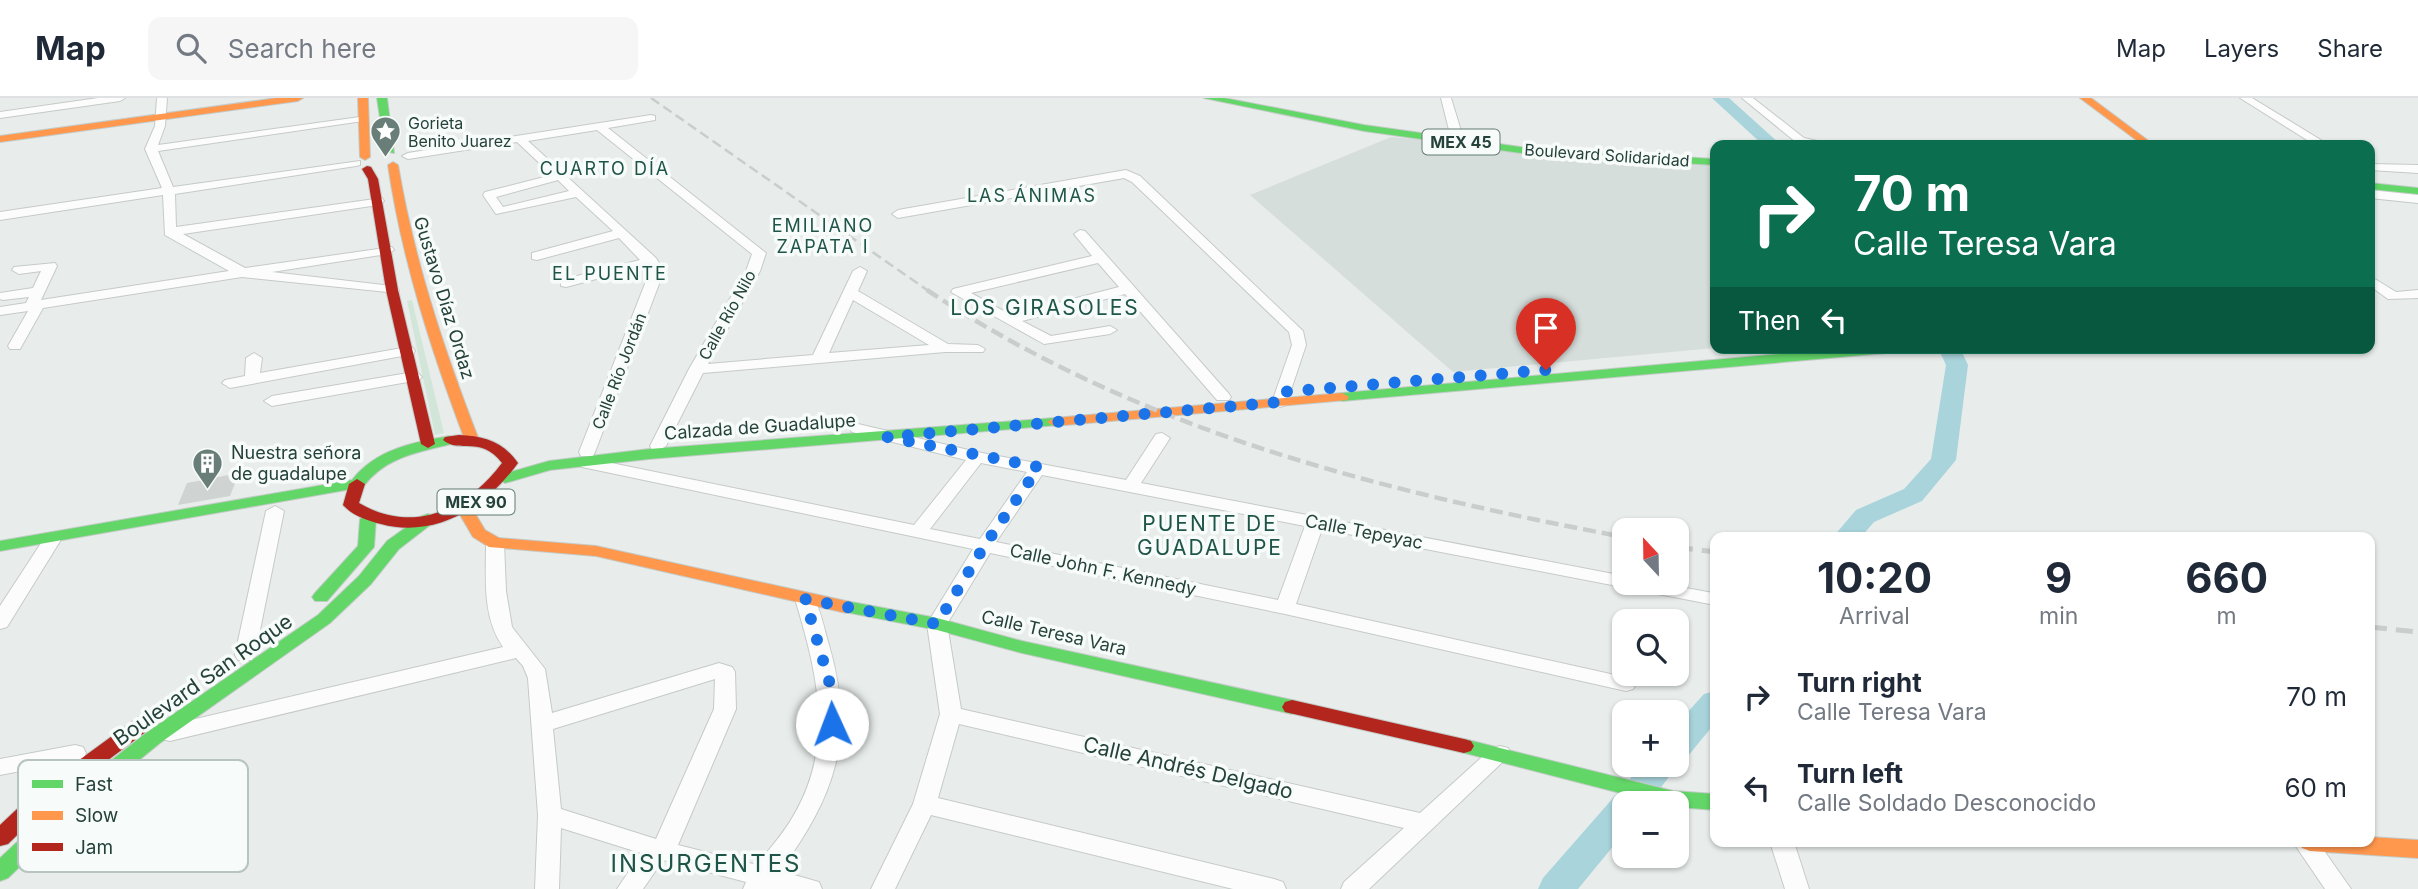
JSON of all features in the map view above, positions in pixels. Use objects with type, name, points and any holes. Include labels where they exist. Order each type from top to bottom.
[{"type":"main road","points":[[0,137],[274,98]]},
{"type":"main road","points":[[0,137],[298,98]]},
{"type":"main road","points":[[363,98],[363,163],[372,175],[392,290],[428,444]]},
{"type":"main road","name":"Gustavo Díaz Ordaz","points":[[382,98],[398,215],[416,284],[472,440]]},
{"type":"main road","name":"Boulevard Solidaridad","points":[[1209,98],[1454,138],[1585,156],[1710,162]]},
{"type":"main road","name":"Boulevard Solidaridad","points":[[1244,98],[1454,138],[1584,148],[1710,152]]},
{"type":"main road","points":[[2075,98],[2130,140]]},
{"type":"main road","points":[[2085,98],[2142,140]]},
{"type":"main road","points":[[363,163],[408,156]]},
{"type":"main road","points":[[2375,180],[2418,184]]},
{"type":"main road","points":[[2375,187],[2418,191]]},
{"type":"main road","name":"Calzada de Guadalupe","points":[[519,453],[583,457],[887,437],[1736,354]]},
{"type":"main road","name":"Calzada de Guadalupe","points":[[505,478],[583,457],[658,446],[1223,397],[1281,397],[1822,354]]},
{"type":"main road","name":"MEX 90","points":[[356,484],[385,460],[428,444],[472,440],[492,443],[519,453],[510,463],[505,478],[482,499],[464,508],[428,519],[396,523],[368,519]]},
{"type":"main road","points":[[351,505],[351,495],[356,484]]},
{"type":"main road","points":[[0,559],[49,545],[356,484]]},
{"type":"main road","points":[[0,546],[49,545],[330,503],[351,505],[368,519]]},
{"type":"main road","points":[[464,508],[479,533],[495,543]]},
{"type":"main road","name":"Boulevard San Roque","points":[[202,684],[307,610],[340,579],[366,547],[368,519]]},
{"type":"main road","name":"Boulevard San Roque","points":[[125,760],[153,737],[324,620],[365,580],[393,545],[428,519]]},
{"type":"main road","name":"Calle Teresa Vara","points":[[495,543],[596,551],[805,599],[937,624],[1022,648],[1500,754],[1673,799],[1710,802]]},
{"type":"main road","name":"Boulevard San Roque","points":[[94,760],[161,711]]},
{"type":"main road","name":"Boulevard San Roque","points":[[0,838],[18,821]]},
{"type":"main road","points":[[2375,846],[2418,849]]},
{"type":"main road","name":"Boulevard San Roque","points":[[0,872],[18,855]]},
{"type":"street","points":[[0,115],[120,98]]},
{"type":"street","points":[[1447,98],[1454,138]]},
{"type":"street","points":[[1747,98],[1800,140]]},
{"type":"street","points":[[2245,98],[2315,140]]},
{"type":"street","points":[[160,114],[151,149],[169,191],[170,232]]},
{"type":"street","points":[[151,149],[363,118]]},
{"type":"street","points":[[408,156],[651,118]]},
{"type":"street","name":"Calle Río Nilo","points":[[599,126],[759,253],[737,302],[697,369],[658,446]]},
{"type":"street","points":[[520,139],[651,261]]},
{"type":"street","points":[[0,216],[363,163]]},
{"type":"street","points":[[2375,167],[2418,169]]},
{"type":"street","points":[[898,214],[1126,174],[1136,179],[1296,331],[1299,345],[1281,397]]},
{"type":"street","points":[[560,176],[489,195],[500,211],[576,192]]},
{"type":"street","points":[[2375,195],[2418,199]]},
{"type":"street","points":[[170,232],[378,201]]},
{"type":"street","points":[[170,232],[243,273],[392,290]]},
{"type":"street","points":[[537,256],[622,233]]},
{"type":"street","points":[[1080,234],[1223,397]]},
{"type":"street","points":[[0,311],[36,301],[387,250]]},
{"type":"street","points":[[1101,258],[958,292],[1049,341],[1110,330]]},
{"type":"street","points":[[566,283],[651,261]]},
{"type":"street","name":"Calle Río Jordán","points":[[583,457],[656,276],[657,271],[651,261]]},
{"type":"street","points":[[15,346],[50,266],[19,270]]},
{"type":"street","points":[[818,360],[860,271]]},
{"type":"street","points":[[2375,283],[2393,296],[2418,294]]},
{"type":"street","points":[[1008,320],[1129,289]]},
{"type":"street","points":[[850,292],[946,348]]},
{"type":"street","points":[[3,296],[36,301]]},
{"type":"street","points":[[697,369],[946,348],[978,349]]},
{"type":"street","points":[[230,383],[408,351]]},
{"type":"street","points":[[252,378],[254,358]]},
{"type":"street","points":[[272,401],[414,377]]},
{"type":"street","name":"Calle Tepeyac","points":[[858,429],[977,457],[1612,580]]},
{"type":"street","points":[[1131,486],[1162,438]]},
{"type":"street","name":"Calle John F. Kennedy","points":[[583,457],[1612,681]]},
{"type":"street","points":[[918,532],[977,457]]},
{"type":"street","points":[[883,889],[925,804],[951,713],[937,624],[985,545],[1039,467]]},
{"type":"street","points":[[245,655],[275,511]]},
{"type":"street","points":[[1285,608],[1315,523]]},
{"type":"street","points":[[495,543],[501,622],[506,637],[533,661],[536,669],[550,816],[547,889]]},
{"type":"street","points":[[0,622],[49,545]]},
{"type":"street","name":"Calle Tepeyac","points":[[1689,594],[1710,598]]},
{"type":"street","points":[[759,882],[807,815],[819,789],[828,756],[832,691],[805,599]]},
{"type":"street","points":[[153,737],[521,650]]},
{"type":"street","points":[[543,724],[723,670],[727,699],[725,709],[660,849],[629,889]]},
{"type":"street","name":"Calle Andrés Delgado","points":[[951,713],[1424,823]]},
{"type":"street","points":[[38,760],[75,753]]},
{"type":"street","points":[[1353,889],[1500,754]]},
{"type":"street","points":[[0,767],[18,764]]},
{"type":"street","points":[[925,804],[1275,889]]},
{"type":"street","points":[[550,816],[759,882],[810,889]]},
{"type":"street","points":[[1784,847],[1797,889]]},
{"type":"street","points":[[2310,847],[2339,889]]},
{"type":"shaded area","points":[[1391,137],[1710,164],[1710,348],[1453,372],[1250,195]]},
{"type":"green space","points":[[412,300],[444,433],[435,435],[407,301]]},
{"type":"building","name":"Nuestra señora de guadalupe","points":[[239,473],[230,496],[178,505],[187,483]]},
{"type":"waterway","points":[[1720,98],[1767,140]]},
{"type":"waterway","points":[[1851,532],[1865,516],[1913,495],[1943,460],[1957,365],[1952,354]]},
{"type":"waterway","points":[[1689,732],[1710,708]]},
{"type":"waterway","points":[[1639,791],[1651,777]]},
{"type":"waterway","points":[[1556,889],[1612,823]]},
{"type":"railway","points":[[651,98],[928,291]]},
{"type":"railway","points":[[928,291],[1007,339],[1090,381],[1175,418],[1262,449],[1351,476],[1441,499],[1612,535]]},
{"type":"railway","points":[[1689,549],[1710,551]]},
{"type":"railway","points":[[2375,628],[2418,632]]},
{"type":"traffic: fast","points":[[382,98],[390,151]]},
{"type":"traffic: fast","points":[[1209,98],[1364,128],[1528,151],[1710,162]]},
{"type":"traffic: fast","points":[[2375,187],[2418,191]]},
{"type":"traffic: fast","points":[[1342,397],[1830,354]]},
{"type":"traffic: fast","points":[[505,478],[549,466],[649,454],[1054,422]]},
{"type":"traffic: fast","points":[[357,484],[375,465],[386,458],[450,440]]},
{"type":"traffic: fast","points":[[0,546],[356,484]]},
{"type":"traffic: fast","points":[[321,597],[366,547],[368,519]]},
{"type":"traffic: fast","points":[[126,760],[324,619],[365,580],[393,545],[428,519]]},
{"type":"traffic: fast","points":[[846,607],[937,624],[1022,647],[1292,707]]},
{"type":"traffic: fast","points":[[1464,746],[1673,799],[1710,802]]},
{"type":"traffic: fast","points":[[0,872],[18,855]]},
{"type":"traffic: slow","points":[[0,139],[298,98]]},
{"type":"traffic: slow","points":[[363,98],[365,157]]},
{"type":"traffic: slow","points":[[2085,98],[2142,140]]},
{"type":"traffic: slow","points":[[393,165],[406,236],[424,305],[472,440]]},
{"type":"traffic: slow","points":[[1054,422],[1342,397]]},
{"type":"traffic: slow","points":[[464,508],[479,533],[495,543],[596,551],[846,607]]},
{"type":"traffic: slow","points":[[2375,846],[2418,849]]},
{"type":"traffic: jam","points":[[367,169],[373,179],[392,290],[428,444]]},
{"type":"traffic: jam","points":[[357,484],[351,505],[371,517],[415,523],[460,509],[480,497],[497,481],[510,463],[505,455],[492,445],[468,440],[450,440]]},
{"type":"traffic: jam","points":[[1292,707],[1464,746]]},
{"type":"traffic: jam","points":[[94,760],[148,720]]},
{"type":"traffic: jam","points":[[0,838],[18,821]]},
{"type":"place","name":"Gorieta Benito Juarez","points":[[385,159]]},
{"type":"place","name":"Nuestra señora de guadalupe","points":[[208,490]]},
{"type":"district","name":"CUARTO DÍA","points":[[605,169]]},
{"type":"district","name":"LAS ÁNIMAS","points":[[1032,196]]},
{"type":"district","name":"EMILIANO ZAPATA I","points":[[823,236]]},
{"type":"district","name":"EL PUENTE","points":[[610,274]]},
{"type":"district","name":"LOS GIRASOLES","points":[[1045,308]]},
{"type":"district","name":"PUENTE DE GUADALUPE","points":[[1210,536]]},
{"type":"district","name":"INSURGENTES","points":[[706,864]]},
{"type":"route","points":[[832,724],[832,691],[805,599],[937,624],[985,545],[1039,467],[977,457],[887,437],[1280,402],[1282,392],[1546,370]]}]
